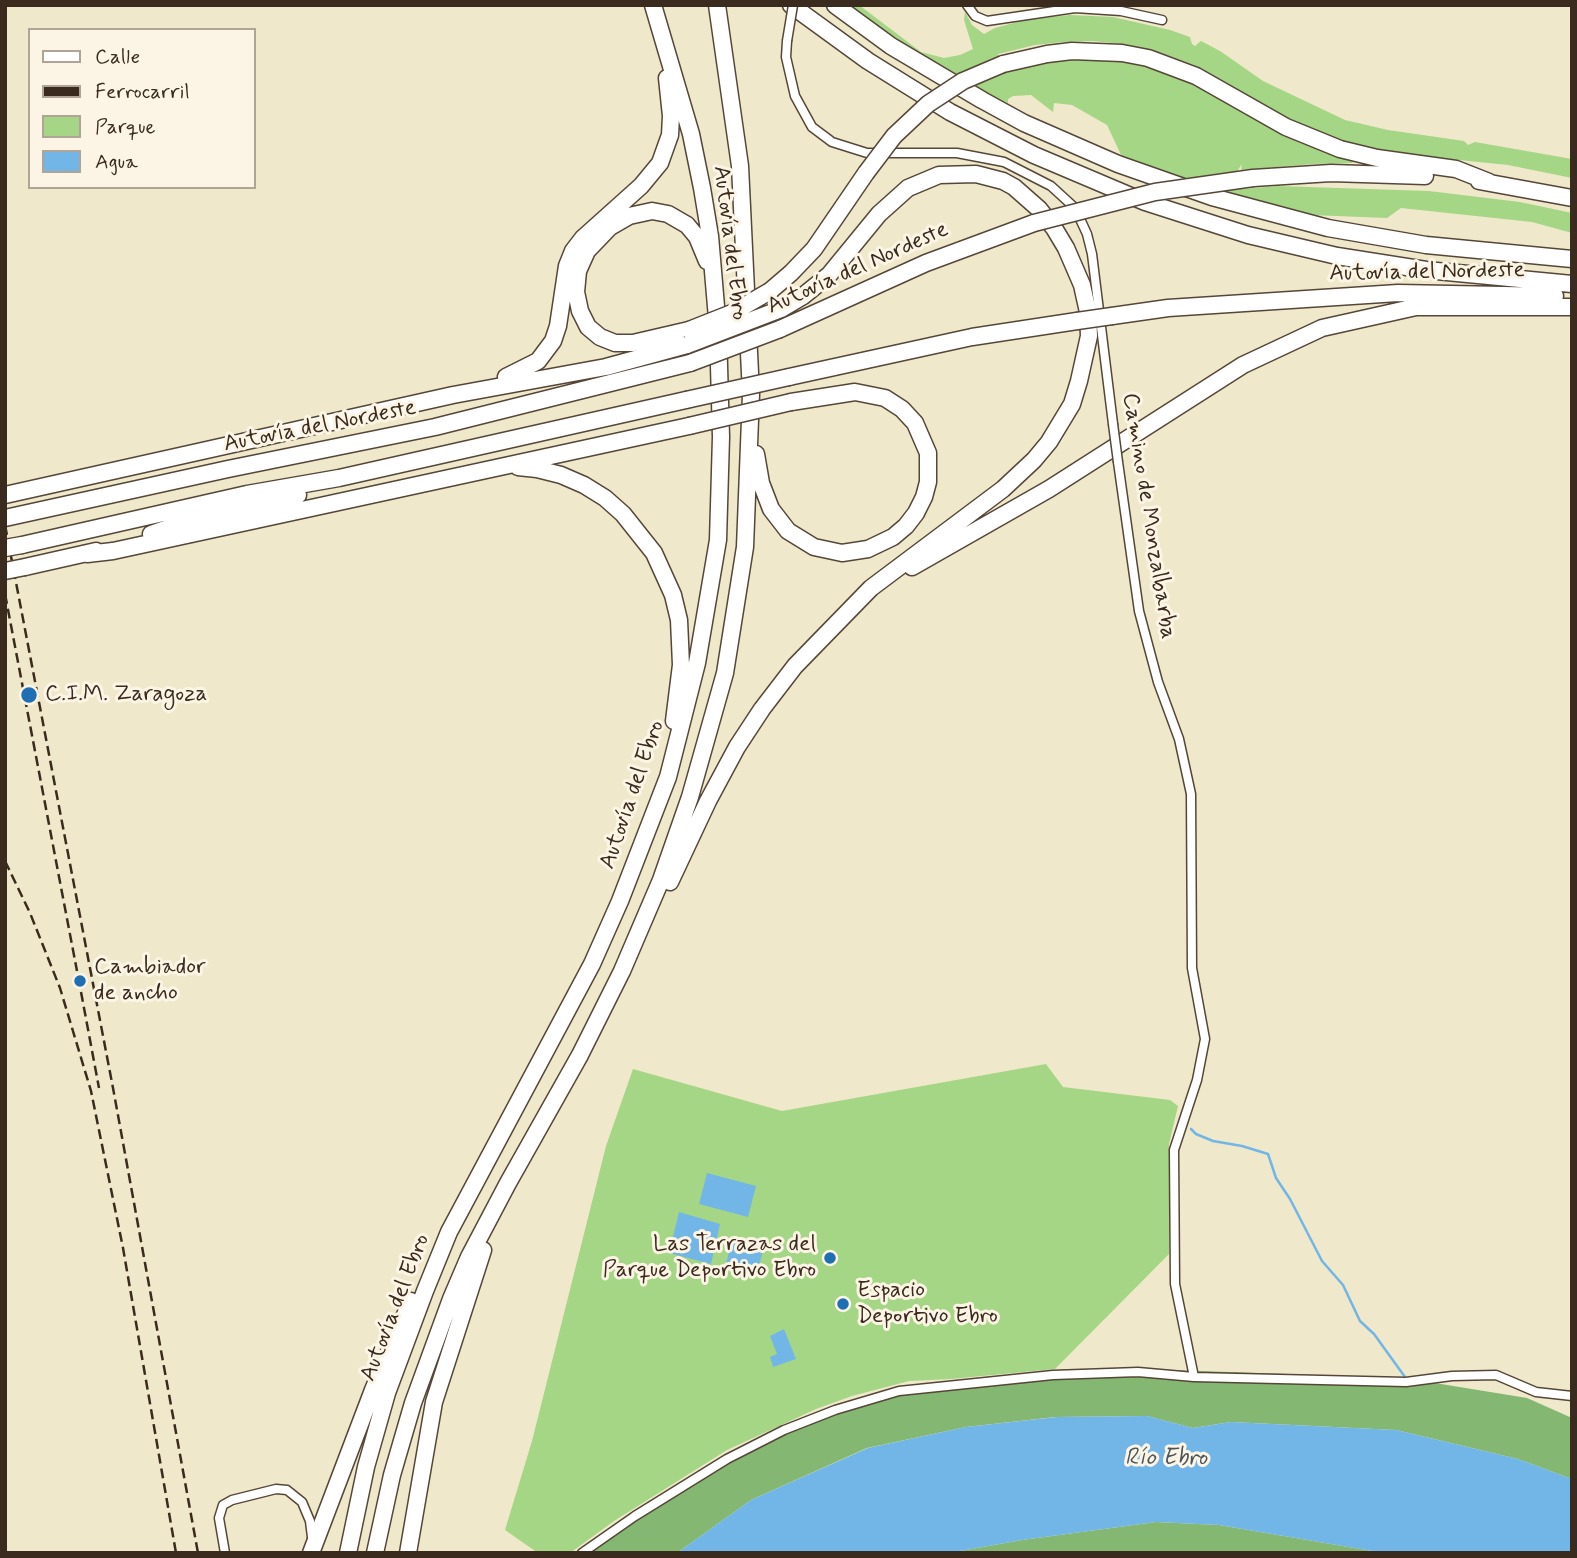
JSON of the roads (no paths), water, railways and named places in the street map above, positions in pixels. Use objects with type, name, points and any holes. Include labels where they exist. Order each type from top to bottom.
[{"type":"highway","name":"Autovía del Ebro","points":[[348,1553],[366,1467],[387,1393],[449,1232],[592,964],[660,800],[677,748],[697,663],[718,540],[720,390],[714,274],[702,188],[691,134],[653,5]]},
{"type":"highway","name":"Autovía del Ebro","points":[[375,1553],[392,1475],[412,1403],[451,1299],[469,1257],[580,1055],[622,971],[661,880],[690,797],[725,673],[745,533],[751,394],[740,166],[717,5]]},
{"type":"highway","points":[[792,5],[868,61],[950,112],[1046,161],[1145,202],[1248,235],[1337,256],[1426,270],[1572,284]]},
{"type":"highway","points":[[835,5],[891,46],[1003,111],[1062,141],[1212,197],[1328,228],[1426,244],[1572,258]]},
{"type":"highway","points":[[453,395],[524,370],[547,352],[558,326],[563,282],[573,251],[583,238],[641,187],[666,150],[671,116],[665,62],[668,51]]},
{"type":"highway","points":[[714,274],[692,231],[681,220],[660,212],[644,212],[621,220],[594,243],[581,261],[576,281],[577,302],[583,320],[600,337],[615,343],[688,337],[770,291],[791,273],[814,249],[899,130],[928,104],[963,80],[1003,64],[1072,51],[1122,53],[1148,58],[1196,76],[1286,127],[1340,149],[1377,158],[1456,169],[1489,182]]},
{"type":"highway","points":[[7,494],[453,395],[606,367],[688,337],[781,309],[803,296],[829,275],[879,214],[898,195],[922,181],[958,173],[976,174],[1003,181],[1039,209],[1054,228],[1075,268],[1088,312],[1089,336],[1085,356],[1072,404],[1063,421],[1034,460],[1003,489],[894,569],[844,614],[786,677],[737,747],[708,801],[627,973],[580,1055]]},
{"type":"highway","name":"Autovía del Nordeste","points":[[10,517],[435,427],[690,363],[780,329],[926,263],[1034,223],[1155,192],[1253,178],[1331,173],[1407,174],[1489,182],[1572,198]]},
{"type":"highway","points":[[5,571],[113,551],[689,426],[792,402],[845,392],[866,393],[885,398],[908,415],[925,443],[929,473],[920,505],[900,532],[886,541],[868,549],[850,552],[833,552],[814,547],[781,524],[771,509],[763,490],[757,460],[754,375],[745,263]]},
{"type":"highway","name":"Autovía del Nordeste","points":[[5,548],[247,494],[339,478],[972,337],[1194,306],[1398,293],[1572,296]]},
{"type":"highway","points":[[844,614],[906,571],[1049,489],[1243,365],[1322,328],[1416,307],[1572,307]]},
{"type":"highway","points":[[199,452],[261,445],[345,444]]},
{"type":"highway","points":[[498,467],[537,469],[561,475],[605,498],[641,535],[664,573],[679,620],[681,665],[670,740],[646,836]]},
{"type":"highway","points":[[87,554],[188,521],[318,491],[339,478]]},
{"type":"highway","points":[[408,1553],[434,1402],[478,1261],[550,1110]]},
{"type":"highway","points":[[309,1553],[417,1286],[437,1248],[449,1232]]},
{"type":"street","name":"Camino de Monzalbarba","points":[[792,5],[786,41],[788,67],[795,96],[812,127],[832,142],[867,153],[957,153],[1004,162],[1051,186],[1075,208],[1087,234],[1092,254],[1139,611],[1158,682],[1179,739],[1191,794],[1192,968],[1205,1039],[1197,1080],[1174,1150],[1175,1284],[1194,1377]]},
{"type":"street","points":[[967,5],[975,16],[987,21],[1075,8],[1121,11],[1161,20]]},
{"type":"street","points":[[582,1553],[656,1502],[727,1459],[784,1430],[835,1409],[898,1391],[1053,1375],[1138,1372],[1194,1377],[1406,1382],[1452,1376],[1496,1375],[1536,1392],[1572,1396]]},
{"type":"street","points":[[225,1553],[219,1518],[223,1505],[232,1500],[281,1489],[292,1493],[306,1509],[312,1533],[309,1553]]},
{"type":"water","points":[[707,1173],[756,1186],[748,1217],[699,1204]]},
{"type":"water","points":[[679,1212],[720,1224],[711,1264],[669,1253]]},
{"type":"water","points":[[733,1238],[764,1247],[756,1276],[725,1267]]},
{"type":"water","points":[[784,1329],[796,1359],[773,1367],[770,1357],[777,1354],[770,1336]]},
{"type":"water","name":"Río Ebro","points":[[1147,1416],[1193,1428],[1231,1422],[1396,1430],[1518,1459],[1572,1479],[1572,1553],[1384,1553],[1219,1525],[1156,1522],[949,1553],[677,1553],[751,1500],[868,1448],[966,1427],[1057,1417]]},
{"type":"waterway","points":[[1191,1129],[1213,1141],[1268,1154],[1276,1178],[1322,1261],[1343,1285],[1360,1321],[1374,1334],[1405,1377]]},
{"type":"railway","points":[[5,525],[113,1088],[198,1553]]},
{"type":"railway","points":[[5,594],[77,971]]},
{"type":"railway","points":[[5,861],[30,913],[60,988],[91,1091],[123,1248],[176,1553]]},
{"type":"railway","points":[[81,992],[99,1088]]},
{"type":"place","name":"C.I.M. Zaragoza","points":[[29,695]]},
{"type":"place","name":"Cambiador de ancho","points":[[80,981]]},
{"type":"place","name":"Las Terrazas del Parque Deportivo Ebro","points":[[830,1258]]},
{"type":"place","name":"Espacio Deportivo Ebro","points":[[843,1304]]}]
